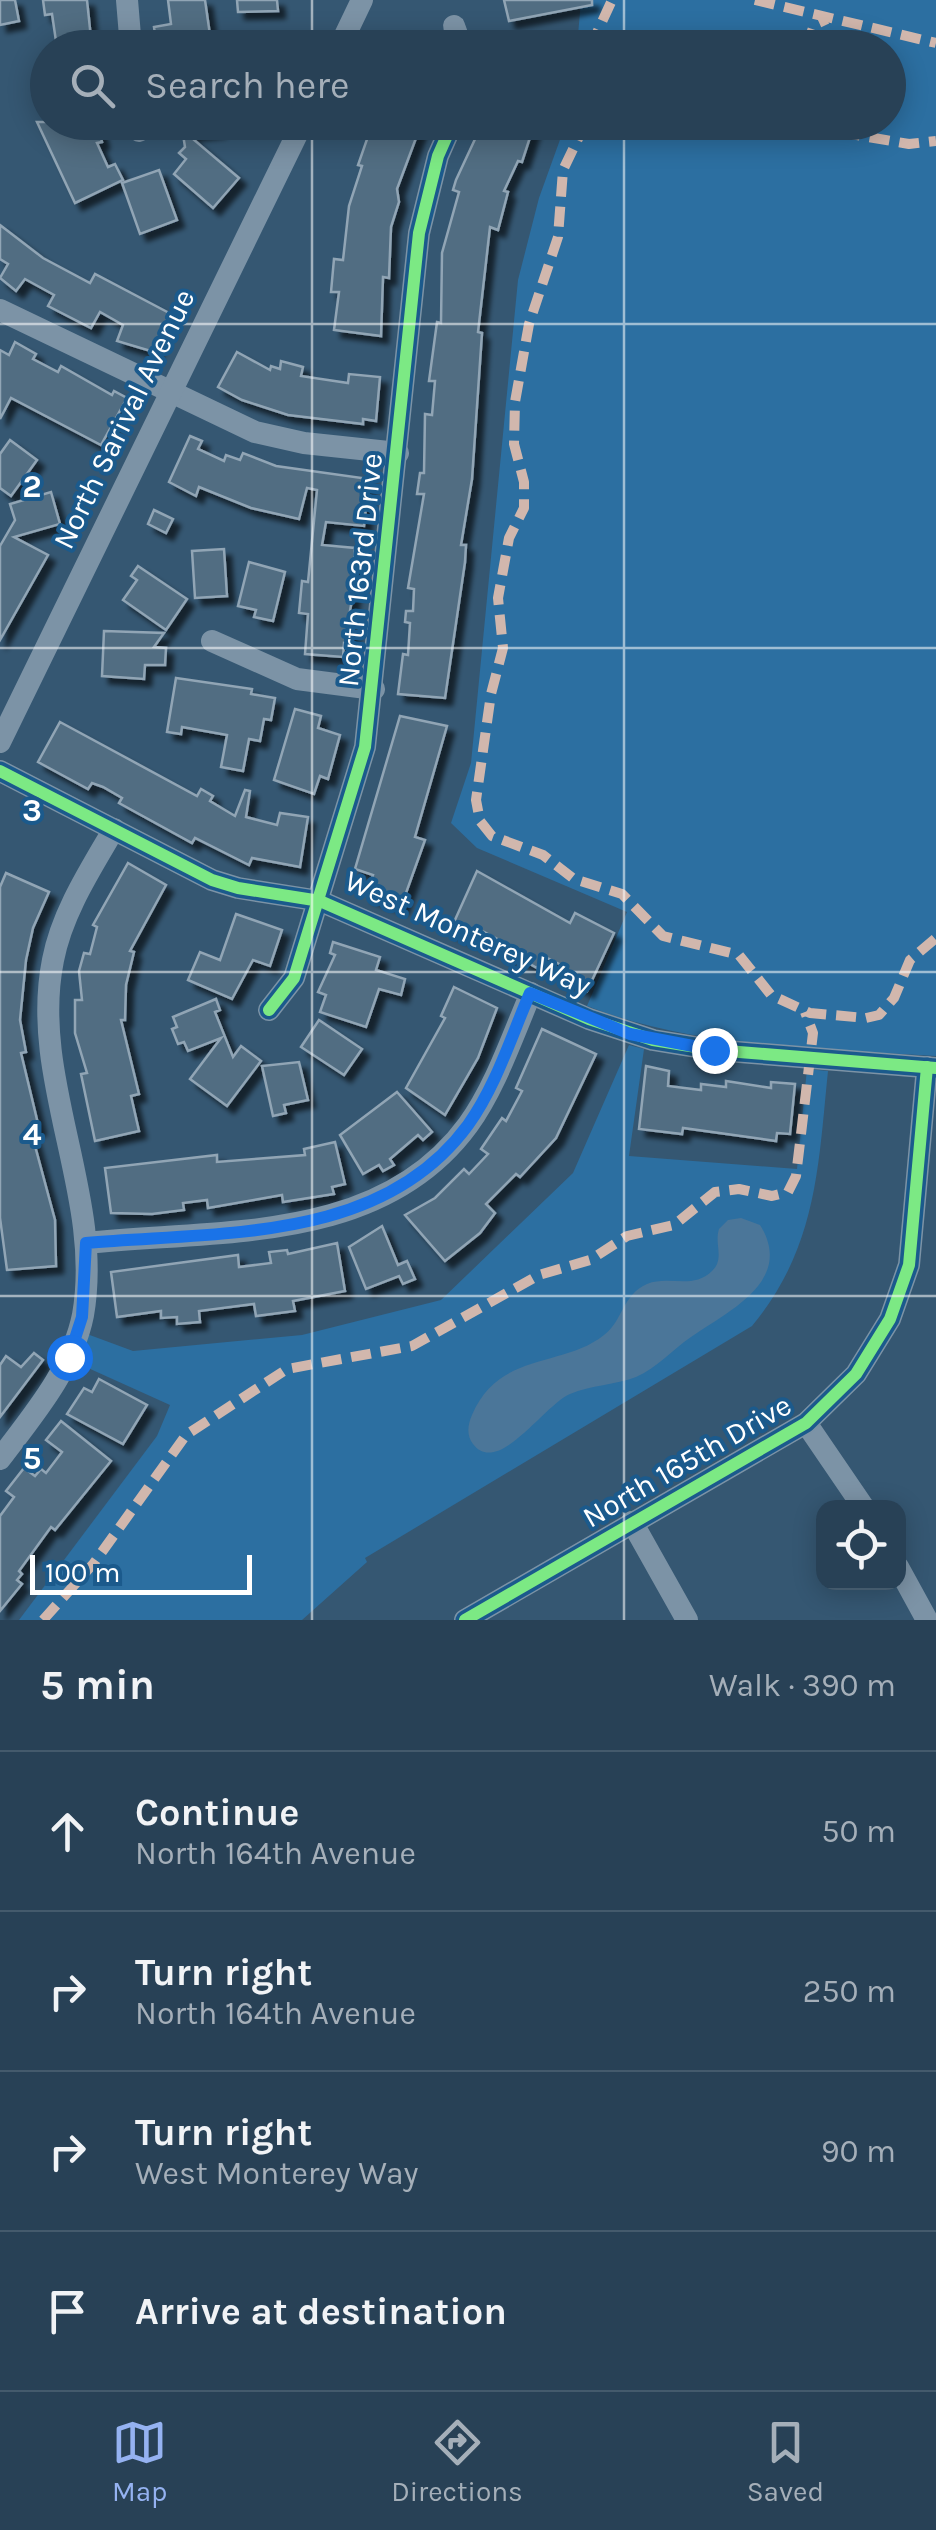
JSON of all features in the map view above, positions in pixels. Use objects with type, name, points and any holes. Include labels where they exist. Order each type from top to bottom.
[{"type":"street","points":[[127,0],[130,30]]},
{"type":"street","points":[[348,30],[362,0]]},
{"type":"street","name":"North Sarival Avenue","points":[[0,742],[293,140]]},
{"type":"street","name":"North 163rd Drive","points":[[270,1010],[294,978],[365,747],[419,233],[445,140]]},
{"type":"street","points":[[0,310],[169,394],[280,439],[398,453]]},
{"type":"street","points":[[212,641],[296,679],[374,689]]},
{"type":"street","name":"West Monterey Way","points":[[0,770],[212,880],[320,900],[610,1027],[673,1045],[931,1068]]},
{"type":"street","points":[[3,1450],[69,1357],[82,1317],[86,1243],[53,1058],[51,982],[53,959],[72,906],[114,829]]},
{"type":"street","points":[[86,1243],[314,1220],[354,1210],[400,1187],[442,1155],[469,1123],[530,993]]},
{"type":"street","name":"North 165th Drive","points":[[465,1620],[806,1423],[838,1394],[870,1354],[903,1285],[913,1242],[931,1068]]},
{"type":"street","points":[[806,1423],[859,1500]]},
{"type":"street","points":[[632,1522],[686,1620]]},
{"type":"street","points":[[906,1582],[927,1620]]},
{"type":"shaded area","points":[[581,0],[936,0],[936,1056],[715,1039],[671,1031],[587,1006],[627,912],[477,848],[451,823],[471,763],[518,280],[539,198],[560,140],[906,140],[906,30],[578,30]]},
{"type":"shaded area","points":[[629,1045],[644,1049],[629,1156],[797,1169],[807,1069],[828,1071],[811,1206],[790,1267],[752,1326],[365,1558],[367,1562],[302,1620],[19,1620],[157,1436],[170,1405],[77,1363],[87,1334],[133,1351],[302,1335],[441,1300],[573,1173]]},
{"type":"shaded area","points":[[741,1218],[760,1225],[769,1245],[769,1262],[763,1278],[738,1305],[644,1373],[570,1394],[508,1446],[483,1452],[473,1444],[469,1433],[471,1418],[498,1380],[604,1335],[632,1295],[647,1284],[705,1277],[718,1261],[719,1229],[728,1220]]},
{"type":"building","points":[[0,0],[15,0],[19,21],[0,25]]},
{"type":"building","points":[[43,0],[87,0],[90,30],[54,30],[52,14],[45,15]]},
{"type":"building","points":[[168,0],[205,0],[209,30],[154,30],[171,24]]},
{"type":"building","points":[[237,0],[277,0],[278,11],[238,12]]},
{"type":"building","points":[[504,0],[592,0],[592,5],[509,21]]},
{"type":"building","points":[[45,140],[102,140],[97,143],[108,167],[115,164],[123,180],[75,203]]},
{"type":"building","points":[[184,140],[194,140],[239,178],[213,208],[174,174],[186,159],[179,153],[185,147]]},
{"type":"building","points":[[367,140],[415,140],[397,189],[399,202],[391,227],[389,278],[383,277],[381,336],[334,330],[339,292],[331,292],[334,259],[343,260],[349,206],[362,166],[358,165]]},
{"type":"building","points":[[475,140],[529,140],[522,162],[518,161],[504,191],[508,192],[498,230],[490,227],[478,332],[482,333],[472,479],[461,545],[466,545],[465,562],[445,698],[398,694],[403,654],[408,655],[410,623],[405,622],[406,611],[413,611],[414,589],[408,588],[424,494],[417,494],[420,473],[424,473],[425,414],[432,415],[435,381],[429,381],[437,322],[441,323],[442,253],[459,192],[453,190]]},
{"type":"building","points":[[159,170],[177,220],[140,234],[122,183]]},
{"type":"building","points":[[0,225],[43,258],[90,283],[95,274],[171,314],[154,352],[117,341],[123,325],[100,312],[91,328],[48,306],[54,295],[25,279],[16,291],[0,278],[8,264],[0,259]]},
{"type":"building","points":[[15,342],[36,354],[33,359],[58,372],[61,366],[112,395],[114,391],[127,398],[101,445],[11,398],[0,419],[0,350],[9,355]]},
{"type":"building","points":[[237,352],[270,370],[271,366],[280,369],[281,361],[303,367],[301,376],[348,383],[349,374],[380,377],[376,421],[363,419],[363,424],[288,415],[242,400],[218,387]]},
{"type":"building","points":[[190,436],[202,441],[198,449],[224,461],[226,455],[240,460],[243,453],[276,466],[369,479],[364,526],[326,522],[322,545],[355,548],[354,561],[359,562],[347,627],[353,627],[351,644],[344,643],[343,657],[305,654],[308,614],[299,613],[302,581],[308,582],[317,490],[307,488],[299,519],[251,508],[199,487],[196,496],[169,482]]},
{"type":"building","points":[[10,440],[37,460],[11,496],[0,488],[0,454]]},
{"type":"building","points":[[51,492],[60,524],[14,537],[48,555],[0,640],[0,546],[15,520],[10,504]]},
{"type":"building","points":[[154,510],[173,519],[166,533],[148,524]]},
{"type":"building","points":[[224,549],[227,596],[195,598],[192,551]]},
{"type":"building","points":[[249,562],[285,572],[273,621],[254,617],[256,610],[238,606]]},
{"type":"building","points":[[138,566],[187,599],[166,630],[123,600],[137,580],[131,576]]},
{"type":"building","points":[[104,631],[164,633],[154,647],[166,648],[165,665],[145,665],[144,679],[102,676]]},
{"type":"building","points":[[176,678],[252,689],[251,694],[275,698],[271,720],[264,719],[260,741],[249,739],[243,771],[221,767],[227,735],[182,727],[181,734],[167,732]]},
{"type":"building","points":[[295,709],[321,716],[318,728],[340,735],[328,779],[320,776],[314,794],[274,780]]},
{"type":"building","points":[[400,716],[447,726],[415,837],[425,840],[401,907],[366,895],[373,875],[355,869]]},
{"type":"building","points":[[60,722],[197,796],[201,789],[213,796],[210,801],[235,816],[245,790],[250,791],[246,817],[277,825],[280,813],[308,817],[300,867],[252,858],[249,865],[195,838],[192,843],[119,803],[122,798],[103,787],[92,783],[88,789],[38,762]]},
{"type":"building","points":[[128,863],[166,885],[130,951],[134,952],[126,985],[125,1020],[121,1020],[139,1094],[131,1096],[139,1131],[95,1141],[81,1074],[87,1073],[75,1033],[75,1000],[82,1000],[79,971],[84,953],[90,954],[97,927],[93,925]]},
{"type":"building","points":[[477,871],[570,923],[575,913],[614,933],[587,991],[560,976],[565,967],[543,956],[537,968],[512,954],[510,958],[499,952],[503,942],[484,932],[479,942],[450,931]]},
{"type":"building","points":[[6,873],[49,892],[33,928],[20,1020],[26,1052],[21,1053],[39,1128],[31,1131],[55,1220],[56,1266],[7,1270],[0,1218],[0,887]]},
{"type":"building","points":[[236,914],[282,930],[270,966],[253,960],[232,999],[188,980],[200,952],[220,960]]},
{"type":"building","points":[[333,942],[380,957],[376,970],[405,979],[401,995],[379,989],[366,1027],[320,1012],[326,995],[318,992],[335,955],[330,953]]},
{"type":"building","points":[[454,987],[497,1008],[478,1058],[445,1115],[406,1088],[445,1018],[441,1016]]},
{"type":"building","points":[[216,999],[220,1010],[215,1012],[233,1057],[241,1046],[261,1061],[227,1106],[190,1079],[221,1038],[188,1051],[184,1042],[178,1044],[172,1029],[177,1027],[173,1017]]},
{"type":"building","points":[[319,1020],[362,1049],[344,1075],[301,1047]]},
{"type":"building","points":[[542,1029],[596,1054],[556,1138],[520,1177],[516,1174],[486,1204],[495,1213],[480,1233],[445,1261],[405,1215],[435,1198],[464,1169],[469,1174],[488,1154],[481,1149],[502,1118],[506,1121],[522,1091],[516,1088]]},
{"type":"building","points":[[299,1062],[308,1100],[284,1105],[286,1113],[273,1116],[262,1066]]},
{"type":"building","points":[[646,1066],[669,1071],[668,1086],[701,1090],[701,1084],[726,1087],[726,1081],[771,1088],[771,1082],[795,1084],[790,1134],[777,1133],[776,1141],[683,1128],[682,1134],[639,1129]]},
{"type":"building","points":[[397,1092],[432,1132],[423,1140],[418,1135],[390,1159],[394,1165],[383,1171],[379,1165],[363,1174],[340,1135]]},
{"type":"building","points":[[335,1142],[345,1184],[332,1187],[334,1194],[283,1202],[282,1195],[208,1208],[207,1200],[183,1203],[184,1210],[111,1213],[105,1168],[217,1155],[217,1162],[305,1155],[304,1149]]},
{"type":"building","points":[[382,1226],[398,1265],[407,1261],[415,1279],[403,1284],[399,1276],[366,1289],[349,1247]]},
{"type":"building","points":[[337,1243],[345,1291],[293,1301],[295,1311],[256,1316],[254,1304],[199,1311],[200,1322],[177,1324],[177,1317],[161,1318],[161,1311],[117,1317],[111,1272],[238,1255],[239,1267],[271,1263],[269,1252],[287,1250],[288,1254]]},
{"type":"building","points":[[34,1353],[43,1360],[0,1417],[0,1365],[6,1356],[21,1367]]},
{"type":"building","points":[[99,1379],[147,1405],[123,1444],[67,1414],[84,1388],[92,1392]]},
{"type":"building","points":[[61,1421],[111,1461],[55,1530],[51,1527],[19,1571],[22,1574],[17,1580],[22,1584],[0,1611],[0,1516],[14,1497],[6,1491],[24,1468],[35,1476],[41,1469],[46,1473],[62,1452],[46,1440]]},
{"type":"marked path","points":[[598,30],[612,0]]},
{"type":"marked path","points":[[755,0],[881,30]]},
{"type":"marked path","points":[[812,30],[827,19]]},
{"type":"marked path","points":[[906,36],[936,43]]},
{"type":"marked path","points":[[577,140],[563,170],[558,237],[529,324],[515,402],[514,444],[524,482],[524,508],[509,538],[498,598],[503,648],[491,694],[476,800],[480,821],[492,836],[543,855],[574,879],[622,894],[663,936],[739,955],[771,995],[810,1013],[866,1018],[879,1015],[894,998],[910,960],[936,938]]},
{"type":"marked path","points":[[886,140],[909,144],[936,141]]},
{"type":"marked path","points":[[43,1620],[94,1563],[186,1435],[287,1369],[412,1346],[539,1275],[590,1260],[627,1236],[674,1225],[715,1192],[739,1189],[772,1196],[788,1192],[796,1176],[813,1033],[805,1012]]},
{"type":"cycle path","points":[[269,1010],[294,978],[365,747],[419,233],[445,140]]},
{"type":"cycle path","points":[[0,771],[212,880],[320,901],[589,1019],[653,1040],[714,1050],[936,1068]]},
{"type":"cycle path","points":[[465,1620],[806,1423],[856,1374],[890,1319],[909,1265],[927,1067]]},
{"type":"route","points":[[69,1357],[85,1298],[86,1243],[288,1225],[344,1214],[400,1187],[442,1155],[469,1123],[491,1084],[530,993],[630,1034],[714,1050]]}]
